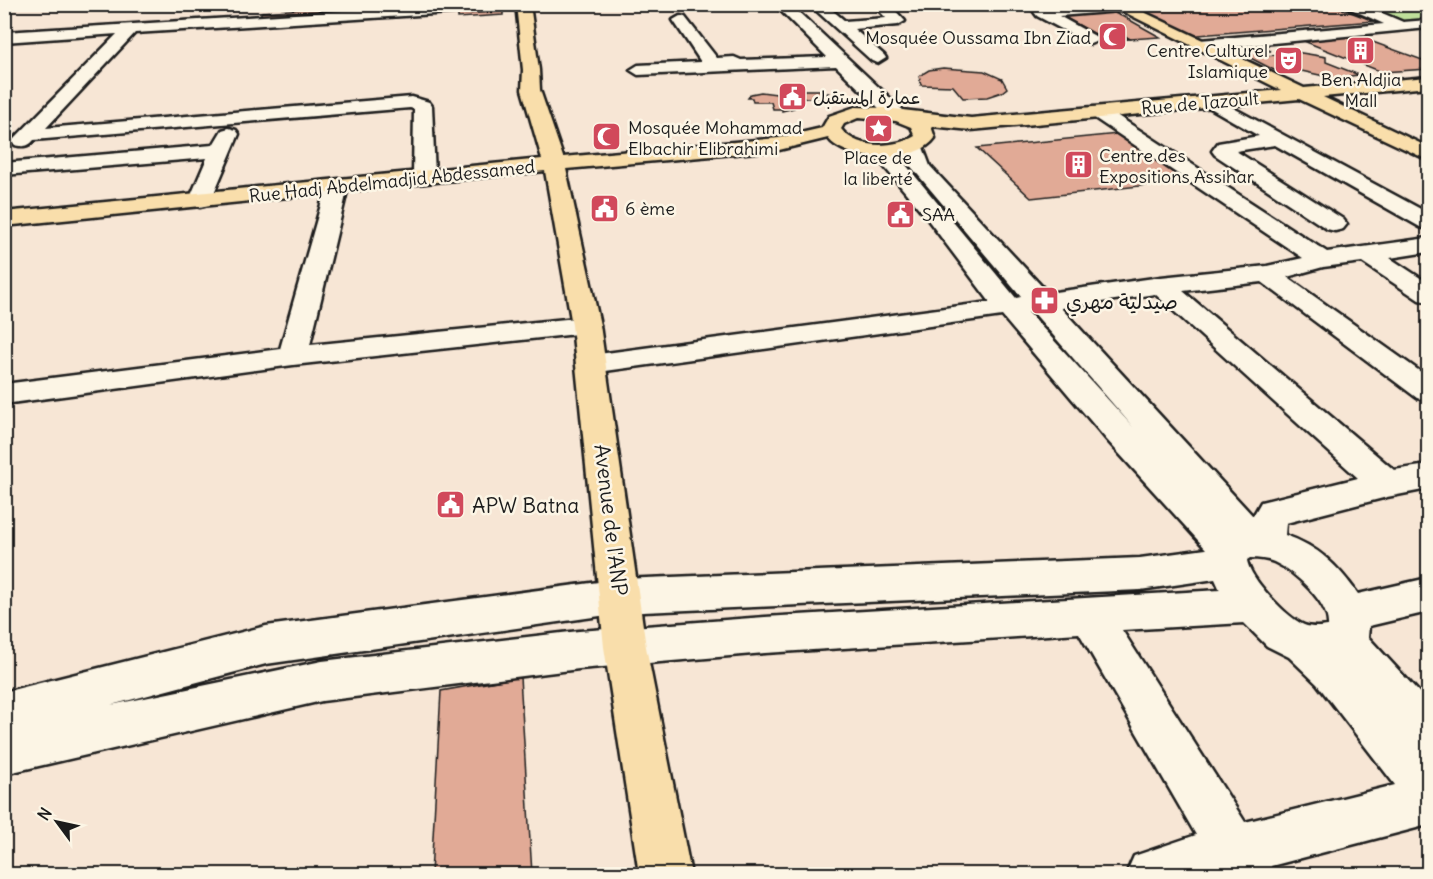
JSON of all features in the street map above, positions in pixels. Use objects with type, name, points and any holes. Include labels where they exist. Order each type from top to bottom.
[{"type":"main road","points":[[1118,6],[1428,154]]},
{"type":"main road","name":"Avenue de l'ANP","points":[[523,11],[531,70],[531,90],[555,166],[586,325],[621,596],[625,647],[665,874]]},
{"type":"main road","name":"Rue de Tazoult","points":[[855,113],[971,124],[1428,82]]},
{"type":"main road","points":[[855,113],[835,120],[830,126],[830,132],[834,137],[867,149]]},
{"type":"main road","points":[[902,116],[923,128],[926,133],[919,142]]},
{"type":"main road","name":"Rue de Tazoult","points":[[867,149],[919,142],[971,124]]},
{"type":"main road","name":"Rue Hadj Abdelmadjid Abdessamed","points":[[4,219],[338,187],[424,176],[555,166],[779,144],[830,132]]},
{"type":"main road","name":"Rue Hadj Abdelmadjid Abdessamed","points":[[779,144],[867,149]]},
{"type":"street","points":[[237,39],[255,4]]},
{"type":"street","points":[[781,4],[869,88],[902,116]]},
{"type":"street","points":[[816,4],[878,58]]},
{"type":"street","points":[[841,26],[898,21],[880,4]]},
{"type":"street","points":[[1026,4],[1090,39]]},
{"type":"street","points":[[1042,13],[1156,4]]},
{"type":"street","points":[[1347,4],[1403,26]]},
{"type":"street","points":[[339,33],[346,10]]},
{"type":"street","points":[[4,37],[247,21],[346,10],[523,11]]},
{"type":"street","points":[[86,32],[102,18]]},
{"type":"street","points":[[680,20],[708,60],[715,63],[796,56],[839,60]]},
{"type":"street","points":[[1200,45],[1428,24]]},
{"type":"street","points":[[4,160],[131,29]]},
{"type":"street","points":[[94,48],[138,45]]},
{"type":"street","points":[[638,70],[839,60]]},
{"type":"street","points":[[855,113],[868,96],[869,88]]},
{"type":"street","points":[[29,133],[405,102],[419,103],[423,106],[424,176]]},
{"type":"street","points":[[1213,102],[1275,139],[1428,222]]},
{"type":"street","points":[[1100,113],[1323,260]]},
{"type":"street","points":[[200,200],[220,150],[239,117]]},
{"type":"street","points":[[1275,139],[1225,147],[1222,151],[1335,224]]},
{"type":"street","points":[[919,142],[923,170],[1041,301],[1245,550]]},
{"type":"street","points":[[867,149],[901,173],[1008,306],[1182,502],[1245,550]]},
{"type":"street","points":[[4,169],[220,150]]},
{"type":"street","points":[[293,356],[338,187]]},
{"type":"street","points":[[591,364],[830,333],[1161,285],[1267,274],[1323,260],[1428,245]]},
{"type":"street","points":[[1368,255],[1428,294]]},
{"type":"street","points":[[1267,274],[1428,391]]},
{"type":"street","points":[[1161,285],[1387,484]]},
{"type":"street","points":[[4,394],[293,356],[586,325]]},
{"type":"street","points":[[1428,477],[1387,484],[1274,512],[1266,526],[1230,571],[1254,605],[1289,638],[1332,633],[1428,595]]},
{"type":"street","points":[[4,713],[266,645],[621,596],[1140,574],[1245,550],[1297,555],[1308,562],[1331,586],[1332,670],[1428,788]]},
{"type":"street","points":[[880,586],[885,628]]},
{"type":"street","points":[[4,751],[322,681],[579,650],[765,635],[1254,605]]},
{"type":"street","points":[[1090,615],[1240,863]]},
{"type":"street","points":[[1332,633],[1428,735]]},
{"type":"street","points":[[1152,874],[1240,863],[1428,801]]},
{"type":"green space","points":[[1351,5],[1428,5],[1428,19],[1396,21]]},
{"type":"building","points":[[361,4],[470,4],[359,11]]},
{"type":"building","points":[[503,4],[503,15],[458,18],[458,7]]},
{"type":"building","points":[[1179,4],[1329,4],[1374,21],[1186,36],[1129,8]]},
{"type":"building","points":[[345,6],[342,14],[255,21],[262,12]]},
{"type":"building","points":[[1112,12],[1160,37],[1130,39],[1118,32],[1095,34],[1062,16]]},
{"type":"building","name":"Mosquée Oussama Ibn Ziad","points":[[1118,32],[1130,39],[1107,41],[1095,34]]},
{"type":"building","name":"Ben Aldjia Mall","points":[[1348,33],[1428,62],[1428,69],[1382,72],[1296,38]]},
{"type":"building","name":"Centre Culturel Islamique","points":[[1257,45],[1271,51],[1257,52],[1265,56],[1276,55],[1277,49],[1326,57],[1326,62],[1359,75],[1333,78],[1288,68],[1274,70],[1229,47]]},
{"type":"building","points":[[943,68],[984,71],[1002,79],[1007,88],[987,97],[963,98],[953,86],[921,85],[919,76],[929,70]]},
{"type":"building","points":[[781,84],[802,84],[804,90],[822,90],[823,94],[828,93],[825,97],[791,99],[794,108],[782,111],[782,109],[773,109],[771,102],[753,102],[752,98],[748,98],[751,94],[761,92],[784,95],[783,88],[778,88]]},
{"type":"building","name":"Centre des Expositions Assihar","points":[[1118,134],[1185,181],[1031,198],[977,148]]},
{"type":"building","points":[[520,677],[532,874],[431,874],[441,691]]},
{"type":"place","name":"Mosquée Oussama Ibn Ziad","points":[[1112,37]]},
{"type":"place","name":"Ben Aldjia Mall","points":[[1361,50]]},
{"type":"place","name":"Centre Culturel Islamique","points":[[1289,60]]},
{"type":"place","name":"عمارة المستقبل","points":[[792,97]]},
{"type":"place","name":"Place de la liberté","points":[[878,128]]},
{"type":"place","name":"Mosquée Mohammad Elbachir Elibrahimi","points":[[607,137]]},
{"type":"place","name":"Centre des Expositions Assihar","points":[[1078,165]]},
{"type":"place","name":"6 ème","points":[[604,208]]},
{"type":"place","name":"SAA","points":[[901,214]]},
{"type":"place","name":"صيدلية مهري","points":[[1045,301]]},
{"type":"place","name":"APW Batna","points":[[451,505]]}]
